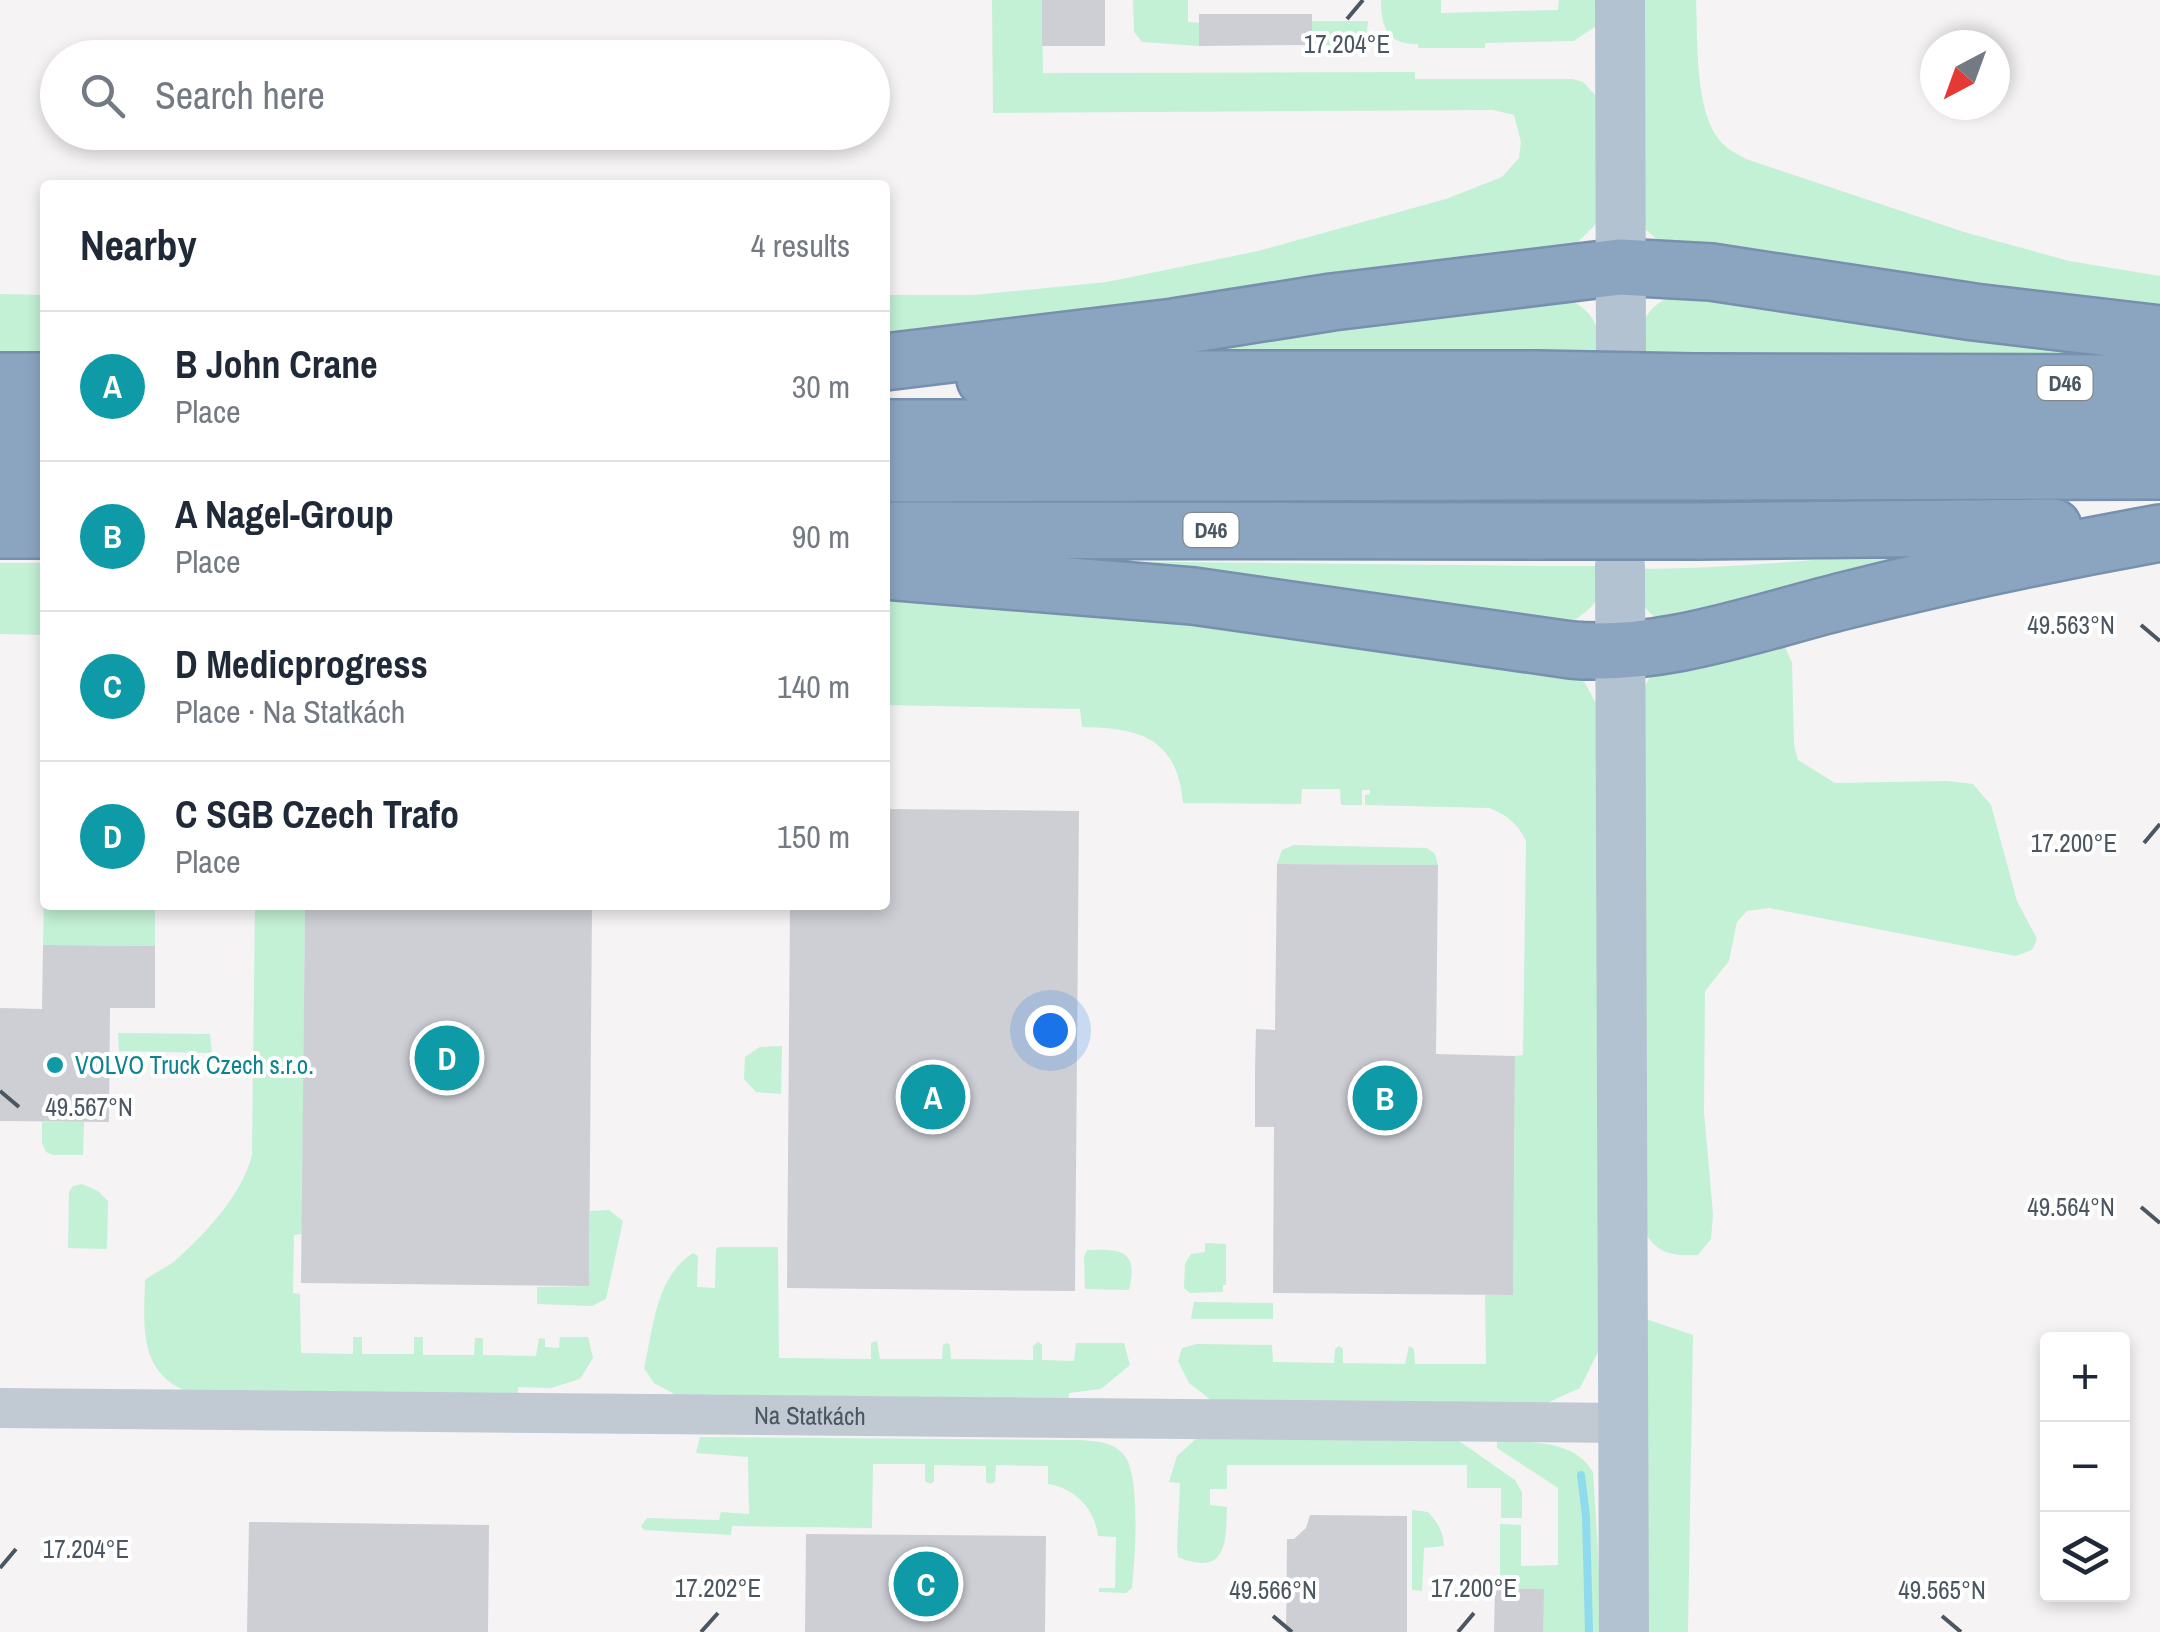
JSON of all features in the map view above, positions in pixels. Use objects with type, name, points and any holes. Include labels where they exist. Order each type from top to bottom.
[{"type":"highway","points":[[890,361],[1620,266],[1711,272],[1974,312],[2160,334]]},
{"type":"highway","name":"D46","points":[[890,380],[1538,426],[1695,427],[2160,383]]},
{"type":"highway","points":[[0,381],[40,381]]},
{"type":"highway","points":[[890,474],[1538,426]]},
{"type":"highway","points":[[1695,427],[2160,470]]},
{"type":"highway","points":[[890,428],[2160,428]]},
{"type":"highway","points":[[0,432],[40,432]]},
{"type":"highway","points":[[0,478],[40,478]]},
{"type":"highway","name":"D46","points":[[890,530],[1696,531],[2160,525]]},
{"type":"highway","points":[[0,530],[40,530]]},
{"type":"highway","points":[[890,571],[1193,596],[1571,650],[1622,652],[1670,644],[1966,570],[2160,533]]},
{"type":"main road","points":[[1620,0],[1621,356]]},
{"type":"main road","points":[[1620,566],[1624,1632]]},
{"type":"street","name":"Na Statkách","points":[[0,1408],[1622,1423]]},
{"type":"green space","points":[[992,0],[1042,0],[1043,73],[1415,72],[1415,79],[1572,79],[1583,82],[1596,96],[1596,224],[1572,248],[890,345],[890,295],[974,295],[1107,282],[1258,251],[1446,199],[1502,177],[1519,158],[1521,142],[1514,115],[1493,110],[993,113]]},
{"type":"green space","points":[[1133,0],[1188,0],[1188,22],[1199,23],[1199,46],[1142,42],[1134,32]]},
{"type":"green space","points":[[1381,0],[1441,0],[1441,13],[1558,10],[1559,0],[1603,0],[1596,26],[1574,41],[1485,43],[1485,48],[1418,48],[1418,44],[1408,44],[1388,33]]},
{"type":"green space","points":[[1633,0],[1696,0],[1699,74],[1706,111],[1720,141],[1732,151],[1964,232],[2069,261],[2160,276],[2160,324],[1664,245],[1639,219]]},
{"type":"green space","points":[[1312,21],[1368,21],[1367,32],[1353,45],[1312,45]]},
{"type":"green space","points":[[1692,289],[2130,359],[1635,356],[1650,311],[1666,299]]},
{"type":"green space","points":[[0,294],[40,295],[40,351],[0,352]]},
{"type":"green space","points":[[1565,298],[1593,319],[1601,354],[1107,361],[1276,334]]},
{"type":"green space","points":[[1949,550],[1661,621],[1641,599],[1635,569],[1753,565]]},
{"type":"green space","points":[[1083,561],[1606,566],[1597,600],[1570,623]]},
{"type":"green space","points":[[0,563],[40,563],[40,635],[0,634]]},
{"type":"green space","points":[[890,583],[1568,671],[1585,683],[1601,713],[1609,1052],[1598,1352],[1580,1388],[1547,1403],[1211,1400],[1189,1383],[1178,1361],[1182,1348],[1197,1344],[1272,1345],[1273,1362],[1334,1363],[1339,1346],[1343,1349],[1343,1363],[1405,1364],[1409,1346],[1414,1349],[1415,1364],[1486,1364],[1485,1295],[1513,1295],[1515,1056],[1523,1055],[1526,841],[1516,825],[1489,808],[1365,805],[1365,795],[1370,790],[1362,790],[1362,805],[1341,805],[1340,789],[1302,789],[1301,804],[1183,803],[1173,763],[1163,750],[1137,734],[1082,727],[1080,709],[890,705]]},
{"type":"green space","points":[[1779,633],[1792,663],[1794,745],[1798,760],[1835,783],[1973,784],[1991,805],[2017,901],[2037,939],[2032,950],[2016,956],[1769,908],[1747,911],[1737,922],[1729,961],[1705,991],[1704,1112],[1713,1214],[1711,1239],[1698,1255],[1677,1255],[1654,1245],[1639,1219],[1641,694],[1653,671]]},
{"type":"green space","points":[[1294,845],[1427,848],[1435,854],[1438,865],[1277,864],[1282,850]]},
{"type":"green space","points":[[44,910],[155,910],[155,946],[43,945]]},
{"type":"green space","points":[[255,910],[305,910],[302,1234],[294,1235],[293,1293],[300,1294],[301,1353],[353,1354],[353,1337],[362,1337],[362,1354],[414,1354],[414,1337],[423,1337],[423,1355],[474,1355],[475,1338],[483,1338],[483,1355],[536,1356],[539,1338],[545,1339],[545,1347],[559,1348],[560,1337],[588,1337],[593,1358],[580,1379],[551,1388],[518,1387],[518,1398],[186,1391],[170,1382],[159,1372],[147,1345],[145,1280],[174,1261],[212,1224],[232,1198],[252,1155]]},
{"type":"green space","points":[[118,1033],[210,1034],[212,1053],[119,1051]]},
{"type":"green space","points":[[782,1046],[781,1094],[756,1092],[744,1079],[745,1057],[760,1047]]},
{"type":"green space","points":[[42,1122],[84,1122],[83,1155],[46,1152]]},
{"type":"green space","points":[[82,1184],[108,1201],[107,1249],[68,1248],[69,1192],[73,1186]]},
{"type":"green space","points":[[609,1210],[623,1221],[606,1299],[592,1306],[537,1304],[537,1287],[589,1286],[590,1211]]},
{"type":"green space","points":[[1205,1243],[1226,1244],[1226,1285],[1223,1292],[1190,1293],[1184,1288],[1185,1264],[1191,1254],[1205,1252]]},
{"type":"green space","points":[[719,1247],[778,1247],[779,1358],[871,1359],[871,1343],[877,1341],[880,1359],[942,1359],[943,1345],[947,1343],[951,1359],[1033,1360],[1033,1346],[1038,1342],[1042,1345],[1042,1360],[1074,1361],[1076,1343],[1124,1343],[1130,1365],[1101,1389],[1069,1393],[1068,1402],[678,1396],[654,1383],[644,1368],[658,1304],[671,1276],[693,1253],[698,1256],[697,1287],[715,1288]]},
{"type":"green space","points":[[1087,1250],[1124,1254],[1131,1266],[1129,1290],[1085,1289]]},
{"type":"green space","points":[[1194,1302],[1273,1303],[1273,1319],[1191,1319]]},
{"type":"green space","points":[[1640,1317],[1693,1335],[1688,1632],[1642,1632]]},
{"type":"green space","points":[[700,1437],[1080,1440],[1110,1445],[1124,1455],[1133,1480],[1136,1518],[1132,1588],[1126,1593],[1099,1592],[1099,1588],[1115,1588],[1116,1537],[1098,1536],[1093,1517],[1082,1501],[1067,1490],[1048,1484],[1048,1466],[996,1465],[995,1482],[991,1484],[986,1482],[986,1466],[934,1465],[934,1481],[930,1484],[925,1481],[925,1464],[873,1464],[872,1528],[732,1526],[731,1535],[644,1530],[641,1526],[647,1518],[719,1520],[721,1512],[749,1514],[748,1457],[696,1453]]},
{"type":"green space","points":[[1197,1438],[1456,1439],[1515,1480],[1522,1492],[1522,1518],[1501,1518],[1501,1488],[1467,1488],[1467,1465],[1227,1465],[1227,1489],[1210,1489],[1210,1505],[1227,1507],[1224,1544],[1215,1559],[1194,1562],[1178,1557],[1180,1483],[1169,1482],[1177,1456]]},
{"type":"green space","points":[[1497,1440],[1563,1448],[1585,1461],[1593,1472],[1603,1632],[1543,1632],[1543,1589],[1495,1588],[1494,1578],[1500,1577],[1500,1524],[1521,1525],[1521,1566],[1558,1565],[1558,1488],[1497,1448]]},
{"type":"green space","points":[[1412,1510],[1428,1512],[1439,1528],[1444,1546],[1424,1548],[1422,1591],[1412,1590]]},
{"type":"building","points":[[1042,0],[1105,0],[1105,46],[1042,46]]},
{"type":"building","points":[[1199,14],[1312,14],[1312,45],[1199,46]]},
{"type":"building","points":[[890,809],[1079,811],[1075,1291],[787,1288],[790,910],[890,910]]},
{"type":"building","points":[[1277,864],[1438,865],[1436,1054],[1515,1056],[1513,1295],[1273,1293],[1274,1127],[1255,1127],[1255,1070],[1256,1029],[1275,1030]]},
{"type":"building","points":[[305,910],[592,910],[589,1286],[301,1283]]},
{"type":"building","name":"VOLVO Truck Czech s.r.o.","points":[[43,945],[155,946],[155,1008],[110,1008],[109,1122],[0,1121],[0,1008],[42,1009]]},
{"type":"building","points":[[1310,1515],[1407,1516],[1407,1632],[1286,1632],[1287,1539],[1294,1539],[1306,1528]]},
{"type":"building","points":[[249,1522],[489,1525],[488,1632],[247,1632]]},
{"type":"building","points":[[806,1534],[1046,1536],[1045,1632],[805,1632]]},
{"type":"building","points":[[1495,1588],[1544,1589],[1543,1632],[1494,1632]]},
{"type":"waterway","points":[[1581,1475],[1589,1632]]},
{"type":"place","name":"C SGB Czech Trafo","points":[[447,1058]]},
{"type":"place","name":"VOLVO Truck Czech s.r.o.","points":[[55,1065]]},
{"type":"place","name":"B John Crane","points":[[933,1097]]},
{"type":"place","name":"A Nagel-Group","points":[[1385,1098]]},
{"type":"place","name":"D Medicprogress","points":[[926,1584]]}]
